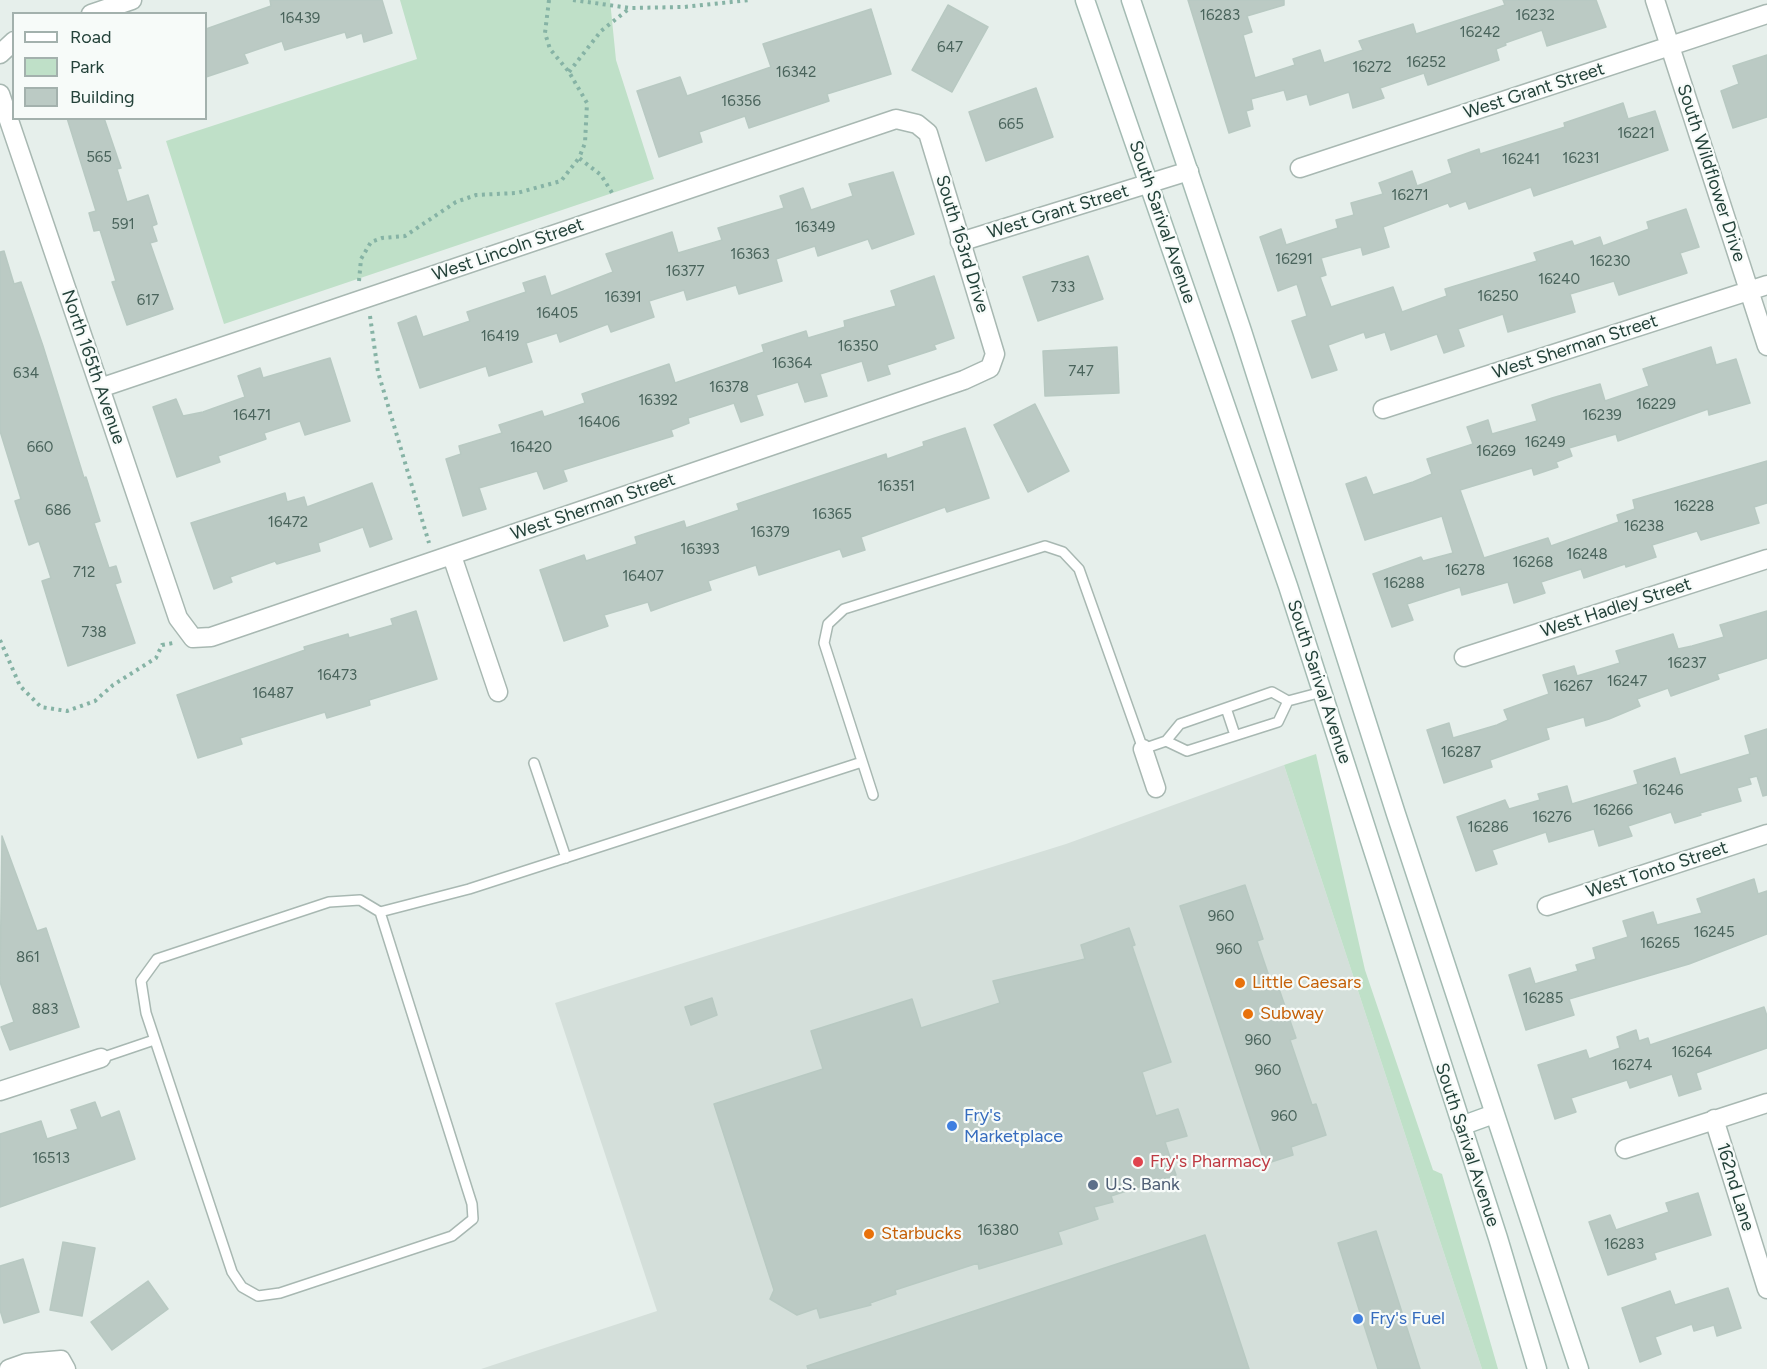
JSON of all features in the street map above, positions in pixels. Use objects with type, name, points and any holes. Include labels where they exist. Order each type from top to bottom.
[{"type":"street","points":[[97,12],[132,0]]},
{"type":"street","name":"South Sarival Avenue","points":[[1085,0],[1322,692],[1537,1369]]},
{"type":"street","name":"South Sarival Avenue","points":[[1131,0],[1189,171],[1396,814],[1579,1369]]},
{"type":"street","name":"South Wildflower Drive","points":[[1655,0],[1767,346]]},
{"type":"street","name":"West Grant Street","points":[[1300,168],[1767,14]]},
{"type":"street","name":"North 165th Avenue","points":[[0,94],[178,618],[193,638]]},
{"type":"street","name":"West Lincoln Street","points":[[100,388],[896,119],[917,124]]},
{"type":"street","name":"South 163rd Drive","points":[[917,124],[928,133],[990,334],[995,354],[990,368]]},
{"type":"street","name":"West Grant Street","points":[[960,242],[1189,171]]},
{"type":"street","name":"West Sherman Street","points":[[1383,409],[1767,285]]},
{"type":"street","name":"West Sherman Street","points":[[193,638],[211,637],[452,556],[953,384],[990,368]]},
{"type":"street","points":[[452,556],[498,692]]},
{"type":"street","name":"West Hadley Street","points":[[1464,657],[1767,559]]},
{"type":"street","points":[[1143,749],[1156,788]]},
{"type":"street","points":[[1365,824],[1396,814]]},
{"type":"street","name":"West Tonto Street","points":[[1548,906],[1767,834]]},
{"type":"street","points":[[0,1091],[100,1058]]},
{"type":"street","points":[[1625,1149],[1767,1103]]},
{"type":"street","points":[[1461,1126],[1494,1114]]},
{"type":"street","name":"162nd Lane","points":[[1714,1119],[1767,1289]]},
{"type":"street","points":[[9,1369],[26,1363],[63,1365]]},
{"type":"lane","points":[[873,795],[824,643],[828,624],[844,609],[1045,546],[1063,552],[1079,569],[1143,749],[1166,741],[1180,724],[1272,693],[1288,701],[1322,692]]},
{"type":"lane","points":[[1166,741],[1187,751],[1278,722],[1288,701]]},
{"type":"lane","points":[[1226,708],[1235,735]]},
{"type":"lane","points":[[380,912],[469,889],[862,762]]},
{"type":"lane","points":[[534,763],[566,858]]},
{"type":"lane","points":[[360,900],[380,912],[472,1204],[473,1219],[452,1236],[280,1293],[258,1296],[242,1287],[232,1272],[154,1040],[141,981],[157,959],[329,902],[360,900]]},
{"type":"lane","points":[[100,1058],[154,1040]]},
{"type":"path","points":[[452,556],[427,542],[397,429],[378,372],[367,297],[360,282],[359,267],[364,250],[371,242],[382,238],[405,236],[456,202],[476,195],[517,193],[561,181],[579,158],[585,143],[586,103],[569,72],[550,49],[545,33],[549,0]]},
{"type":"path","points":[[573,0],[630,8],[684,8],[750,0]]},
{"type":"path","points":[[569,72],[601,31],[630,8]]},
{"type":"path","points":[[579,158],[601,175],[619,212]]},
{"type":"path","points":[[0,640],[20,686],[40,707],[68,711],[95,701],[113,685],[156,658],[162,645],[193,638]]},
{"type":"shaded area","points":[[1284,765],[1482,1369],[481,1369],[657,1311],[555,1003],[1066,844]]},
{"type":"green space","points":[[400,0],[610,0],[616,60],[654,179],[224,324],[166,141],[417,59]]},
{"type":"green space","points":[[1316,754],[1365,970],[1433,1170],[1442,1174],[1498,1369],[1482,1369],[1284,765]]},
{"type":"building","points":[[270,0],[382,0],[392,33],[364,42],[362,33],[347,38],[345,32],[285,50],[282,41],[244,54],[248,63],[207,77],[207,29],[271,6]]},
{"type":"building","points":[[1188,0],[1284,0],[1284,5],[1247,16],[1252,32],[1243,35],[1255,78],[1295,65],[1293,59],[1320,50],[1324,63],[1363,50],[1359,41],[1413,24],[1416,34],[1505,5],[1503,0],[1596,0],[1606,27],[1547,46],[1542,30],[1505,43],[1506,45],[1496,49],[1499,60],[1428,85],[1424,73],[1380,88],[1384,98],[1353,108],[1349,92],[1310,105],[1307,94],[1287,100],[1284,90],[1251,99],[1253,109],[1246,111],[1250,126],[1229,133]]},
{"type":"building","points":[[948,5],[988,27],[952,92],[912,70]]},
{"type":"building","points":[[871,9],[891,74],[827,94],[829,101],[749,128],[745,116],[699,132],[702,142],[659,157],[637,91],[680,77],[687,96],[771,67],[763,44]]},
{"type":"building","points":[[1767,55],[1767,117],[1733,128],[1721,91],[1739,84],[1733,66]]},
{"type":"building","points":[[1036,88],[1053,137],[986,161],[969,112]]},
{"type":"building","points":[[1623,103],[1628,119],[1655,111],[1668,150],[1534,196],[1531,187],[1469,209],[1466,201],[1450,207],[1448,203],[1383,227],[1389,247],[1363,255],[1361,247],[1321,258],[1326,275],[1320,277],[1331,307],[1393,287],[1402,312],[1447,296],[1445,289],[1537,261],[1534,253],[1572,241],[1574,246],[1600,237],[1603,246],[1649,229],[1647,222],[1686,209],[1699,247],[1680,253],[1687,273],[1619,295],[1614,281],[1570,294],[1575,312],[1508,332],[1503,314],[1458,329],[1464,346],[1444,353],[1437,334],[1391,350],[1385,332],[1366,338],[1364,332],[1328,345],[1337,370],[1312,378],[1292,321],[1307,316],[1297,284],[1278,291],[1260,237],[1281,229],[1286,245],[1338,228],[1336,220],[1354,215],[1351,203],[1383,194],[1379,183],[1412,171],[1417,186],[1452,173],[1448,160],[1479,149],[1480,154],[1565,127],[1564,123]]},
{"type":"building","points":[[68,120],[105,120],[121,168],[117,169],[127,202],[148,195],[157,224],[152,226],[157,241],[150,243],[173,309],[127,325],[112,282],[116,281],[100,230],[94,231],[89,213],[96,211]]},
{"type":"building","points":[[893,172],[914,234],[872,249],[868,239],[818,256],[815,246],[776,259],[782,281],[739,294],[736,285],[687,300],[684,290],[649,301],[654,317],[611,332],[608,324],[560,342],[557,333],[526,343],[532,362],[489,376],[486,366],[420,388],[398,323],[416,316],[423,337],[470,321],[467,312],[526,292],[523,283],[545,276],[551,296],[613,272],[606,254],[672,232],[678,253],[722,240],[718,228],[784,208],[780,196],[803,188],[811,210],[853,196],[849,184]]},
{"type":"building","points":[[4,251],[14,284],[21,282],[43,346],[84,478],[86,477],[100,521],[94,523],[109,568],[116,566],[121,582],[115,584],[135,643],[68,666],[42,581],[51,578],[39,541],[29,545],[15,501],[21,499],[0,431],[0,252]]},
{"type":"building","points":[[1088,256],[1103,299],[1038,321],[1023,277]]},
{"type":"building","points":[[934,276],[954,338],[934,345],[936,349],[887,365],[890,374],[868,381],[862,361],[820,374],[827,396],[805,402],[798,382],[756,395],[763,415],[741,422],[734,403],[688,418],[689,423],[671,430],[673,436],[563,470],[567,481],[544,489],[537,471],[479,488],[486,509],[463,516],[446,459],[461,454],[459,446],[502,433],[499,425],[542,411],[544,417],[585,403],[582,394],[669,364],[675,383],[764,352],[762,345],[806,331],[808,338],[845,327],[844,321],[896,306],[891,291]]},
{"type":"building","points":[[1117,347],[1119,393],[1045,396],[1043,351]]},
{"type":"building","points":[[1711,347],[1716,365],[1736,359],[1750,403],[1709,415],[1708,409],[1618,441],[1616,434],[1569,448],[1572,456],[1556,462],[1558,467],[1534,475],[1532,468],[1460,490],[1484,558],[1548,538],[1551,546],[1619,522],[1617,515],[1635,509],[1633,500],[1767,461],[1767,503],[1754,507],[1759,523],[1701,540],[1697,531],[1652,545],[1656,557],[1626,567],[1625,564],[1584,578],[1581,569],[1541,582],[1545,593],[1514,603],[1508,582],[1462,595],[1460,587],[1407,604],[1413,620],[1392,627],[1373,574],[1421,557],[1423,561],[1453,553],[1442,516],[1365,540],[1346,484],[1366,477],[1373,495],[1413,482],[1432,474],[1427,459],[1473,444],[1467,427],[1488,420],[1492,434],[1537,421],[1532,405],[1600,384],[1605,401],[1649,386],[1643,369]]},
{"type":"building","points":[[330,358],[350,421],[305,435],[300,421],[264,433],[266,439],[218,456],[220,462],[177,477],[153,407],[176,399],[183,416],[203,412],[245,397],[238,376],[260,368],[263,378]]},
{"type":"building","points":[[1035,404],[1069,471],[1028,492],[994,425]]},
{"type":"building","points":[[965,428],[989,498],[947,512],[945,507],[861,537],[865,550],[843,557],[840,549],[759,575],[756,565],[708,581],[711,590],[651,611],[648,602],[604,615],[608,626],[564,641],[540,570],[584,555],[586,561],[637,544],[635,537],[684,521],[686,528],[739,510],[737,504],[886,454],[887,459],[924,446],[923,442]]},
{"type":"building","points":[[372,483],[392,539],[370,547],[363,527],[318,543],[320,551],[277,564],[275,561],[230,577],[232,582],[214,589],[191,523],[285,493],[287,502],[304,497],[307,507]]},
{"type":"building","points":[[416,611],[437,679],[369,700],[370,705],[327,718],[325,712],[240,738],[242,744],[198,758],[177,695],[305,650],[304,647],[348,634],[349,638],[393,625],[391,619]]},
{"type":"building","points":[[1767,611],[1767,658],[1717,674],[1719,679],[1671,696],[1668,688],[1637,699],[1640,706],[1609,719],[1586,726],[1584,717],[1546,728],[1549,739],[1490,760],[1492,767],[1444,783],[1427,730],[1449,723],[1453,738],[1497,725],[1508,720],[1504,710],[1549,694],[1543,675],[1574,666],[1577,676],[1620,663],[1616,651],[1673,634],[1678,649],[1724,637],[1720,625]]},
{"type":"building","points":[[1767,729],[1767,795],[1763,796],[1757,776],[1749,778],[1751,784],[1737,788],[1741,801],[1700,813],[1701,815],[1675,823],[1671,812],[1628,826],[1632,836],[1599,846],[1594,829],[1549,842],[1546,832],[1492,850],[1497,864],[1476,871],[1457,817],[1505,800],[1509,809],[1540,800],[1538,794],[1567,786],[1572,804],[1638,784],[1634,771],[1675,758],[1680,775],[1750,754],[1745,736]]},
{"type":"building","points":[[2,836],[37,931],[46,928],[79,1027],[10,1050],[1,1027],[14,1022],[0,982]]},
{"type":"building","points":[[1754,879],[1758,894],[1767,891],[1767,934],[1689,964],[1569,999],[1574,1015],[1526,1030],[1509,975],[1530,968],[1535,984],[1578,971],[1576,965],[1596,959],[1593,948],[1628,937],[1623,921],[1653,912],[1657,925],[1702,913],[1697,899]]},
{"type":"building","points":[[1245,885],[1263,939],[1257,941],[1273,988],[1278,986],[1296,1038],[1290,1040],[1312,1105],[1316,1104],[1326,1135],[1291,1147],[1293,1155],[1265,1164],[1180,906]]},
{"type":"building","name":"Fry's Marketplace","points":[[1129,928],[1135,945],[1132,946],[1171,1062],[1142,1072],[1156,1116],[1178,1109],[1187,1136],[1165,1142],[1176,1175],[1111,1196],[1113,1202],[1094,1207],[1098,1219],[1058,1232],[1062,1244],[979,1269],[978,1263],[895,1290],[896,1294],[870,1303],[871,1305],[820,1318],[817,1308],[797,1315],[770,1299],[774,1290],[714,1104],[823,1069],[811,1031],[912,999],[921,1028],[1000,1003],[993,981],[1085,959],[1081,945]]},
{"type":"building","points":[[712,998],[717,1015],[691,1025],[685,1007]]},
{"type":"building","points":[[1764,1007],[1767,1016],[1767,1048],[1696,1073],[1701,1089],[1679,1096],[1672,1074],[1630,1088],[1627,1080],[1571,1098],[1576,1112],[1555,1119],[1538,1065],[1586,1050],[1589,1059],[1620,1048],[1617,1037],[1636,1030],[1639,1041],[1648,1038],[1650,1045]]},
{"type":"building","points":[[95,1102],[101,1118],[119,1111],[135,1159],[0,1207],[0,1134],[41,1121],[47,1139],[78,1129],[71,1110]]},
{"type":"building","points":[[1698,1193],[1711,1235],[1654,1253],[1656,1259],[1608,1275],[1589,1222],[1610,1215],[1616,1230],[1669,1212],[1666,1203]]},
{"type":"building","name":"Fry's Fuel","points":[[1376,1231],[1420,1369],[1378,1369],[1363,1322],[1338,1243]]},
{"type":"building","points":[[1205,1235],[1249,1369],[808,1369],[807,1366]]},
{"type":"building","points":[[63,1242],[95,1248],[82,1316],[50,1310]]},
{"type":"building","points":[[23,1259],[39,1312],[4,1323],[0,1310],[0,1266]]},
{"type":"building","points":[[148,1281],[168,1309],[112,1350],[91,1322]]},
{"type":"building","points":[[1728,1288],[1741,1328],[1717,1336],[1714,1325],[1694,1331],[1692,1324],[1655,1337],[1661,1354],[1640,1362],[1622,1308],[1670,1291],[1675,1305]]},
{"type":"place","name":"Little Caesars","points":[[1240,983]]},
{"type":"place","name":"Subway","points":[[1248,1014]]},
{"type":"place","name":"Fry's Marketplace","points":[[952,1126]]},
{"type":"place","name":"Fry's Pharmacy","points":[[1138,1162]]},
{"type":"place","name":"U.S. Bank","points":[[1093,1185]]},
{"type":"place","name":"Starbucks","points":[[869,1234]]},
{"type":"place","name":"Fry's Fuel","points":[[1358,1319]]}]
